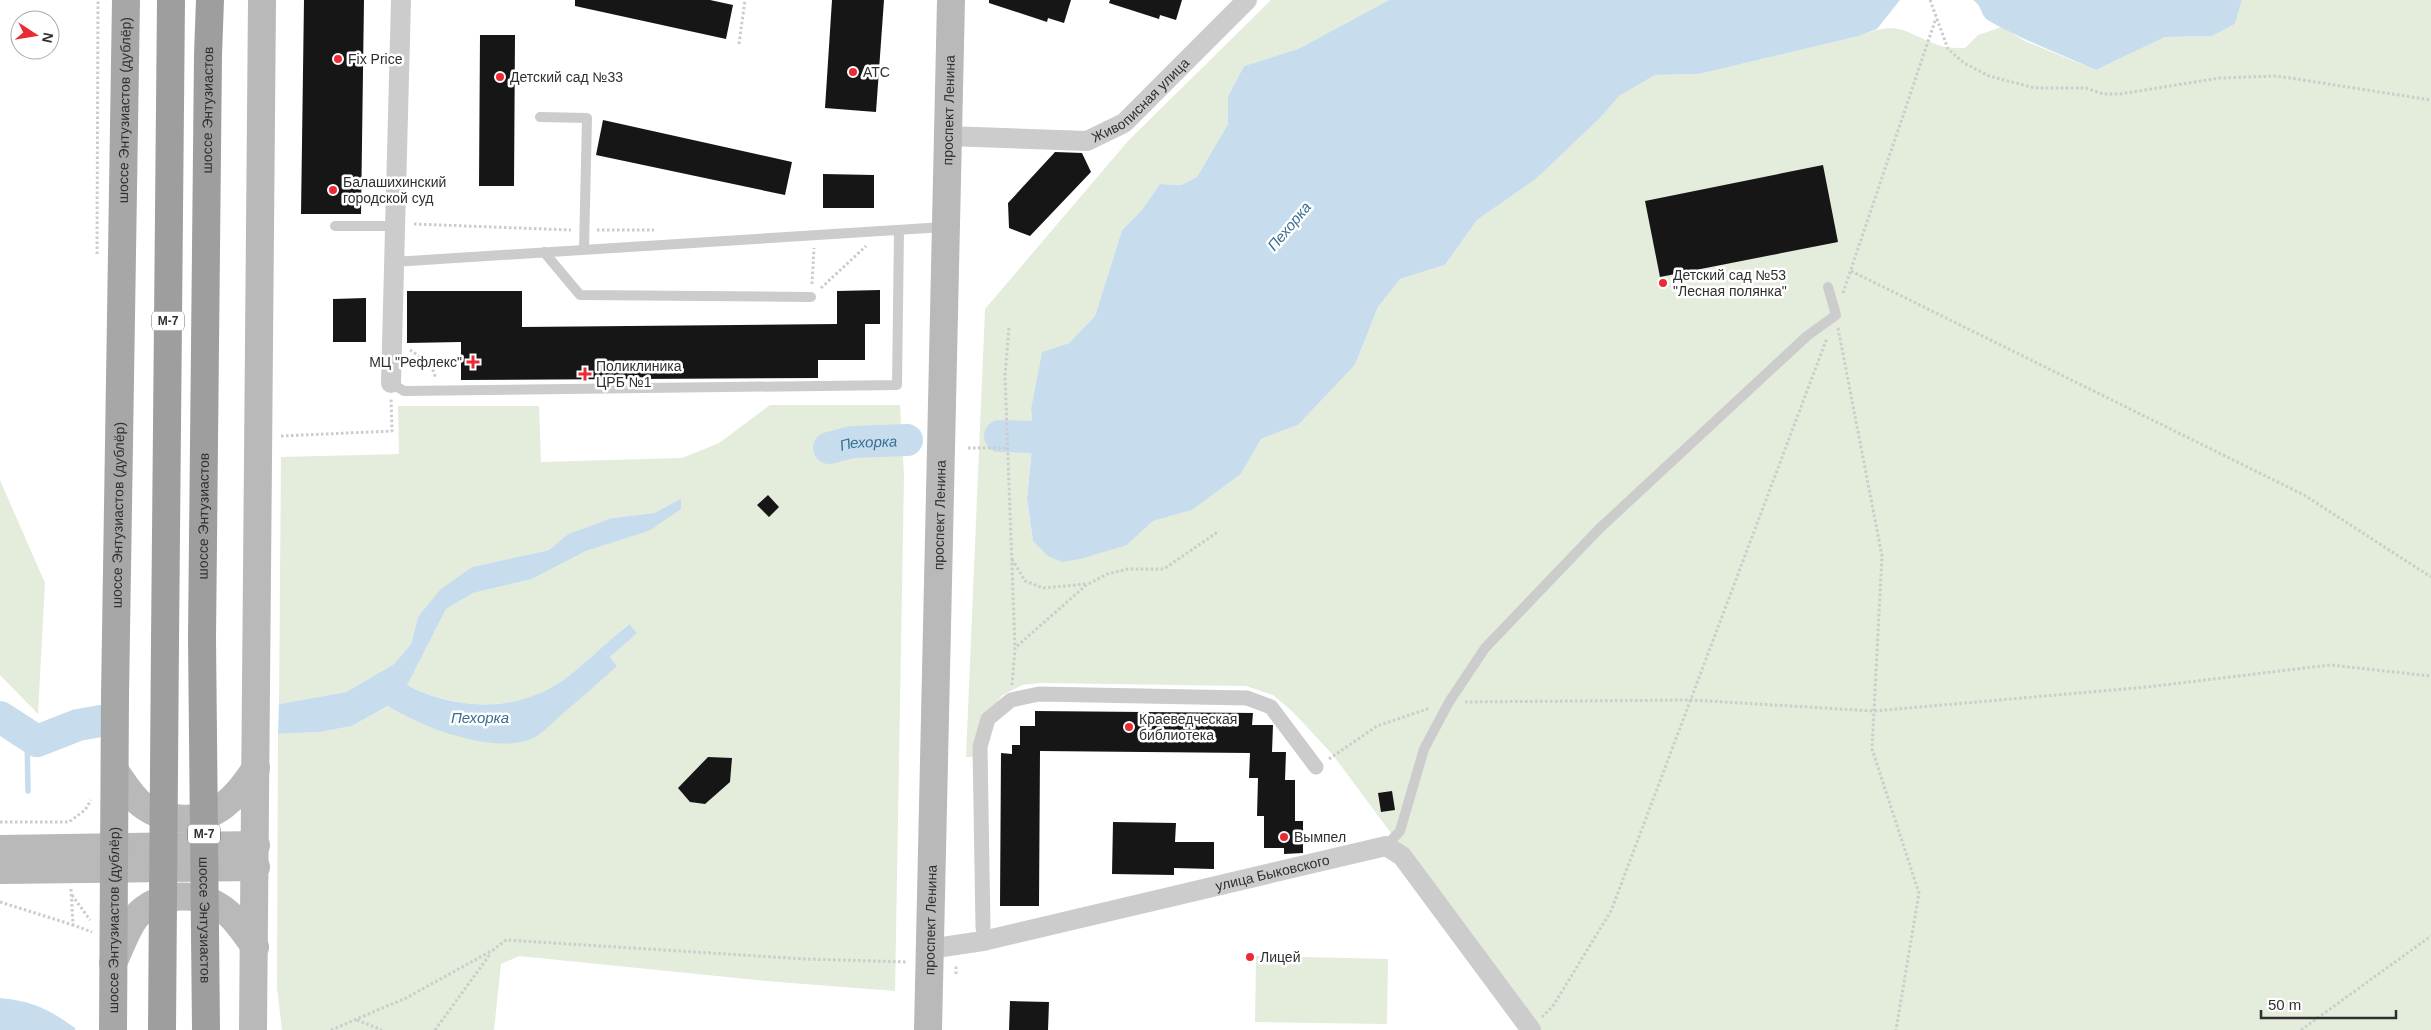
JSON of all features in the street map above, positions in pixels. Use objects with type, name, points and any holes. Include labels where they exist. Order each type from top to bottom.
[{"type":"highway","name":"М-7","points":[[162,1030],[171,0]]},
{"type":"highway","name":"шоссе Энтузиастов","points":[[206,1030],[202,638],[210,0]]},
{"type":"main road","name":"шоссе Энтузиастов (дублёр)","points":[[113,1030],[115,696],[126,0]]},
{"type":"main road","points":[[253,1030],[262,0]]},
{"type":"main road","name":"проспект Ленина","points":[[928,1030],[951,0]]},
{"type":"main road","points":[[115,759],[131,794],[145,806],[160,815],[184,819],[208,815],[228,802],[256,768]]},
{"type":"main road","points":[[0,849],[114,858]]},
{"type":"main road","points":[[0,870],[114,858],[256,856]]},
{"type":"main road","points":[[113,963],[135,919],[153,904],[175,897],[198,897],[220,906],[237,922],[255,947]]},
{"type":"street","points":[[391,383],[401,0]]},
{"type":"street","name":"Живописная улица","points":[[947,136],[1087,141],[1124,123],[1247,0]]},
{"type":"street","points":[[982,928],[980,747],[988,719],[1011,700],[1039,694],[1247,698],[1271,707],[1316,767]]},
{"type":"street","points":[[1386,846],[1402,856],[1531,1030]]},
{"type":"street","name":"улица Быковского","points":[[929,949],[983,941],[1386,846]]},
{"type":"lane","points":[[540,117],[587,118],[584,250]]},
{"type":"lane","points":[[335,226],[395,226]]},
{"type":"lane","points":[[393,262],[945,227]]},
{"type":"lane","points":[[391,383],[404,391],[897,385],[899,230]]},
{"type":"lane","points":[[544,252],[580,295],[811,298]]},
{"type":"lane","points":[[1386,846],[1400,831],[1424,749],[1448,702],[1485,648],[1599,529],[1807,336],[1836,315],[1828,287]]},
{"type":"path","points":[[739,44],[745,0]]},
{"type":"path","points":[[1930,0],[1948,49],[1964,63],[1989,76],[2035,88],[2086,88],[2103,94],[2120,94],[2220,78],[2276,76],[2431,100]]},
{"type":"path","points":[[1531,1030],[1554,1006],[1612,911],[1836,315],[1936,18]]},
{"type":"path","points":[[414,224],[585,230],[661,230]]},
{"type":"path","points":[[811,298],[883,231]]},
{"type":"path","points":[[811,298],[814,235]]},
{"type":"path","points":[[1851,271],[2304,495],[2431,577]]},
{"type":"path","points":[[1836,315],[1882,556],[1872,750],[1918,893],[1896,1030]]},
{"type":"path","points":[[1009,328],[1006,375],[1015,648],[1011,700]]},
{"type":"path","points":[[392,347],[410,350],[423,359],[435,372],[436,390]]},
{"type":"path","points":[[274,436],[392,432],[391,383]]},
{"type":"path","points":[[968,448],[1008,448]]},
{"type":"path","points":[[1015,648],[1089,584],[1107,574],[1128,569],[1164,569],[1220,531]]},
{"type":"path","points":[[1012,558],[1025,581],[1043,588],[1089,584]]},
{"type":"path","points":[[1316,767],[1377,726],[1448,702],[1691,700],[1874,711],[2147,687],[2330,665],[2431,676]]},
{"type":"path","points":[[0,822],[69,822]]},
{"type":"path","points":[[71,887],[73,925]]},
{"type":"path","points":[[72,895],[93,922]]},
{"type":"path","points":[[0,902],[96,933]]},
{"type":"path","points":[[2301,1030],[2431,936]]},
{"type":"path","points":[[331,1030],[406,998],[493,950],[506,940],[805,959],[900,962]]},
{"type":"path","points":[[435,1030],[493,950]]},
{"type":"path","points":[[956,961],[956,974]]},
{"type":"path","points":[[357,1020],[382,1030]]},
{"type":"green space","points":[[1271,0],[1389,0],[1298,49],[1244,66],[1228,96],[1228,124],[1197,177],[1181,185],[1160,184],[1141,211],[1122,230],[1095,316],[1069,343],[1042,352],[1031,408],[1033,437],[1027,499],[1033,541],[1127,545],[1153,521],[1192,510],[1241,474],[1261,439],[1298,425],[1355,365],[1378,307],[1400,279],[1445,265],[1477,220],[1536,179],[1602,116],[1619,96],[1655,75],[1699,74],[1873,31],[1894,28],[1944,47],[1965,48],[1978,35],[2002,27],[2025,41],[2096,70],[2165,37],[2212,36],[2235,24],[2242,0],[2431,0],[2431,1030],[1537,1030],[1333,755],[1293,712],[1273,695],[1246,686],[1041,683],[1022,685],[1003,695],[984,717],[977,757],[966,757],[985,309],[1128,141]]},
{"type":"green space","points":[[770,405],[900,405],[904,476],[895,991],[766,981],[519,956],[501,964],[494,1030],[282,1030],[277,988],[278,734],[320,732],[352,726],[389,706],[421,723],[478,741],[617,666],[610,657],[636,633],[628,624],[562,681],[544,692],[525,699],[505,703],[465,703],[425,693],[406,685],[446,609],[473,593],[532,579],[586,551],[649,531],[681,500],[654,513],[612,518],[568,534],[549,550],[472,567],[418,617],[411,644],[394,664],[346,692],[279,704],[281,457],[399,454],[398,406],[539,406],[541,462],[682,458],[719,443]]},
{"type":"green space","points":[[0,480],[45,583],[38,714],[0,675]]},
{"type":"green space","points":[[1256,956],[1388,959],[1387,1024],[1255,1022]]},
{"type":"water","points":[[1389,0],[1900,0],[1877,29],[1859,36],[1699,74],[1655,75],[1619,96],[1602,116],[1536,179],[1477,220],[1445,265],[1400,279],[1378,307],[1355,365],[1298,425],[1261,439],[1241,474],[1192,510],[1153,521],[1127,545],[1080,559],[1062,562],[1048,556],[1033,541],[1027,499],[1033,437],[1031,408],[1042,352],[1069,343],[1095,316],[1122,230],[1141,211],[1160,184],[1181,185],[1197,177],[1228,124],[1228,96],[1244,66],[1298,49]]},
{"type":"water","points":[[1973,0],[2242,0],[2235,24],[2212,36],[2165,37],[2096,70],[2028,41],[1989,21],[1984,17]]},
{"type":"water","points":[[681,499],[681,509],[649,531],[586,551],[532,579],[473,593],[446,609],[407,685],[425,693],[465,703],[505,703],[525,699],[562,681],[629,624],[637,633],[610,657],[617,666],[537,736],[521,742],[503,744],[482,742],[440,731],[388,706],[352,726],[320,732],[278,734],[279,704],[346,692],[394,664],[411,644],[418,617],[440,590],[472,567],[549,550],[568,534],[612,518],[654,513]]},
{"type":"water","points":[[0,998],[22,1001],[40,1007],[66,1021],[75,1030],[0,1030]]},
{"type":"building","points":[[304,0],[364,0],[361,214],[301,214]]},
{"type":"building","points":[[575,0],[710,0],[733,5],[726,39],[575,6]]},
{"type":"building","name":"АТС","points":[[832,0],[884,0],[876,112],[825,108]]},
{"type":"building","points":[[989,0],[1071,0],[1064,23],[1048,18],[1047,22],[989,3]]},
{"type":"building","points":[[1110,0],[1182,0],[1176,20],[1160,15],[1159,19],[1109,3]]},
{"type":"building","points":[[480,35],[515,35],[514,186],[479,186]]},
{"type":"building","points":[[603,120],[792,162],[785,195],[596,155]]},
{"type":"building","points":[[1055,152],[1082,153],[1091,172],[1030,236],[1009,228],[1008,203]]},
{"type":"building","points":[[1823,165],[1838,242],[1660,277],[1645,201]]},
{"type":"building","points":[[823,174],[874,175],[874,208],[823,208]]},
{"type":"building","points":[[880,290],[880,324],[865,324],[865,360],[818,360],[818,378],[461,380],[461,342],[407,343],[407,291],[522,291],[522,327],[837,324],[837,291]]},
{"type":"building","points":[[366,298],[366,342],[333,342],[333,299]]},
{"type":"building","points":[[768,495],[779,507],[769,517],[757,505]]},
{"type":"building","points":[[1035,711],[1253,713],[1252,725],[1273,725],[1272,752],[1286,752],[1285,780],[1295,780],[1295,821],[1303,821],[1303,853],[1284,854],[1284,848],[1264,848],[1264,816],[1257,816],[1258,778],[1249,778],[1250,753],[1040,751],[1039,906],[1000,906],[1001,753],[1012,754],[1012,745],[1020,745],[1020,726],[1035,726]]},
{"type":"building","points":[[708,757],[732,758],[730,782],[705,804],[690,802],[678,788]]},
{"type":"building","points":[[1392,791],[1395,810],[1381,812],[1378,793]]},
{"type":"building","points":[[1113,822],[1176,823],[1175,842],[1214,842],[1214,869],[1174,868],[1174,875],[1112,874]]},
{"type":"building","points":[[1010,1001],[1049,1002],[1048,1030],[1009,1030]]},
{"type":"waterway","name":"Пехорка","points":[[1000,436],[1060,438],[1076,432]]},
{"type":"waterway","name":"Пехорка","points":[[829,448],[852,442],[907,440]]},
{"type":"waterway","name":"Пехорка","points":[[0,717],[37,741],[78,725],[101,721]]},
{"type":"waterway","points":[[27,736],[28,791]]},
{"type":"place","name":"Fix Price","points":[[338,59]]},
{"type":"place","name":"АТС","points":[[853,72]]},
{"type":"place","name":"Детский сад №33","points":[[500,77]]},
{"type":"place","name":"Балашихинский городской суд","points":[[333,190]]},
{"type":"place","name":"Детский сад №53 \"Лесная полянка\"","points":[[1663,283]]},
{"type":"place","name":"МЦ \"Рефлекс\"","points":[[473,362]]},
{"type":"place","name":"Поликлиника ЦРБ №1","points":[[585,374]]},
{"type":"place","name":"Краеведческая библиотека","points":[[1129,727]]},
{"type":"place","name":"Вымпел","points":[[1284,837]]},
{"type":"place","name":"Лицей","points":[[1250,957]]}]
